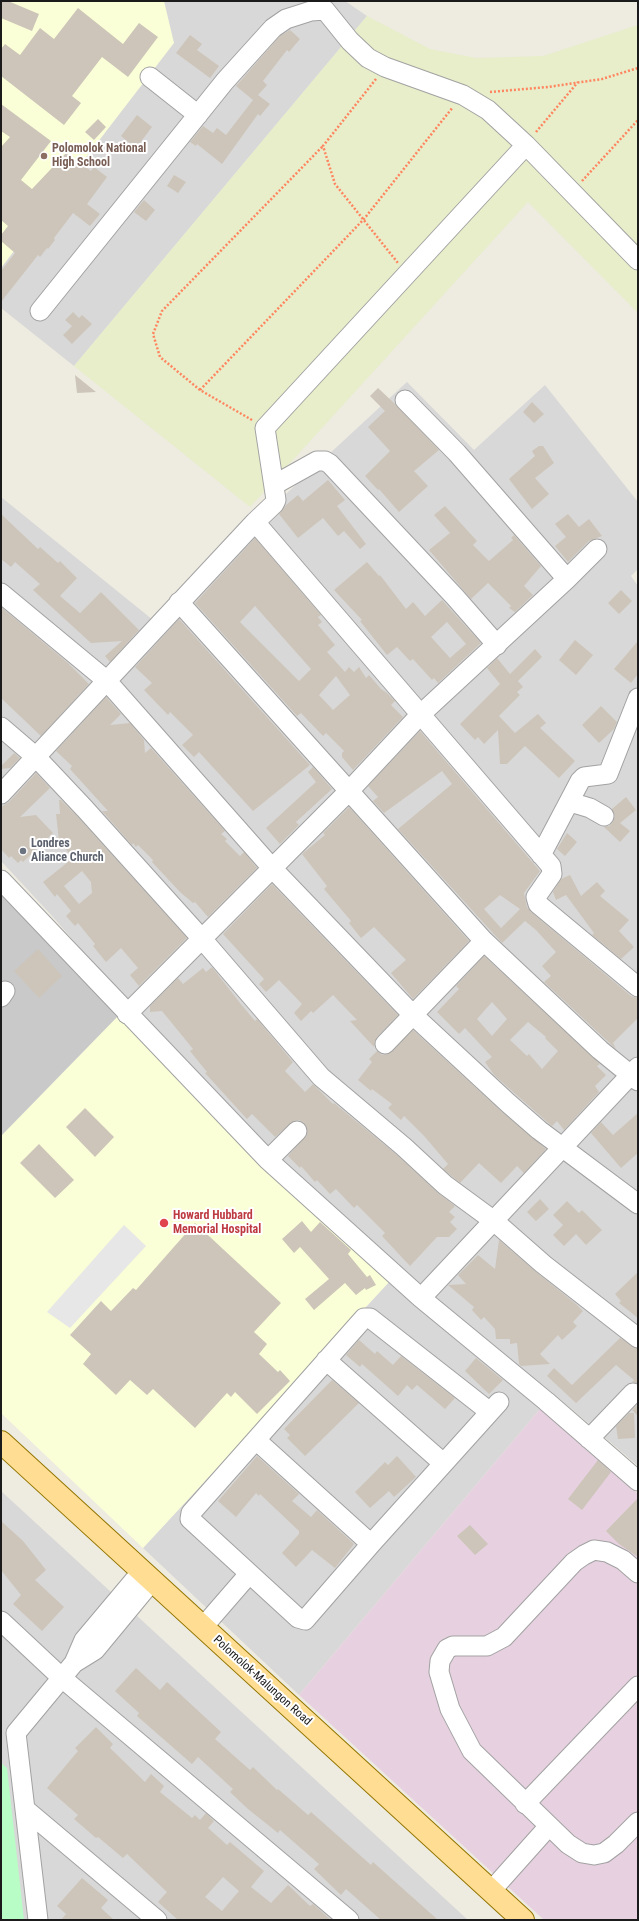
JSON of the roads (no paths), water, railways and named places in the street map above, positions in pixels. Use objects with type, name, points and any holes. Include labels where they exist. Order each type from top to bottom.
[{"type":"main road","name":"Polomolok-Malungon Road","points":[[1,1442],[523,1920]]},
{"type":"street","points":[[40,311],[225,81],[273,28],[286,19],[299,14],[325,10],[350,41],[368,58],[385,68],[463,95],[488,110],[526,145],[571,193],[638,260]]},
{"type":"street","points":[[150,76],[198,115]]},
{"type":"street","points":[[1,794],[179,602],[274,504],[274,485],[265,428],[526,145]]},
{"type":"street","points":[[405,400],[457,453],[567,579]]},
{"type":"street","points":[[274,485],[317,461],[325,461],[330,464],[455,597],[497,645]]},
{"type":"street","points":[[255,522],[551,866],[552,871],[537,893],[536,902],[638,986]]},
{"type":"street","points":[[128,1014],[349,791],[421,714],[497,645],[597,549]]},
{"type":"street","points":[[1,593],[106,680],[272,868],[413,1015],[508,1103],[562,1147],[638,1204]]},
{"type":"street","points":[[179,602],[484,941],[600,1050],[635,1075],[562,1147],[421,1298]]},
{"type":"street","points":[[541,855],[584,777],[608,774],[638,698]]},
{"type":"street","points":[[1,727],[36,757],[203,940],[321,1077],[404,1147],[445,1185],[494,1221],[554,1273],[638,1338]]},
{"type":"street","points":[[570,802],[590,808],[604,816]]},
{"type":"street","points":[[1,880],[268,1160],[421,1298],[638,1482]]},
{"type":"street","points":[[385,1044],[484,941]]},
{"type":"street","points":[[268,1160],[297,1131]]},
{"type":"street","points":[[368,1317],[495,1407],[443,1462],[305,1620],[298,1618],[191,1521],[190,1517],[326,1360],[362,1320],[368,1317]]},
{"type":"street","points":[[326,1360],[443,1462]]},
{"type":"street","points":[[589,1439],[633,1393]]},
{"type":"street","points":[[256,1440],[370,1544]]},
{"type":"street","points":[[638,1573],[623,1560],[607,1552],[594,1550],[574,1562],[504,1637],[487,1646],[454,1646],[447,1649],[440,1661],[439,1672],[450,1709],[472,1751],[484,1765],[568,1844],[582,1853],[594,1855],[604,1853],[616,1844],[638,1822]]},
{"type":"street","points":[[199,1623],[245,1570]]},
{"type":"street","points":[[38,1920],[25,1809],[8,1733],[62,1678],[74,1663],[95,1650],[147,1576]]},
{"type":"street","points":[[1,1621],[62,1678],[349,1920]]},
{"type":"street","points":[[525,1804],[638,1686]]},
{"type":"street","points":[[25,1809],[157,1920]]},
{"type":"street","points":[[491,1891],[549,1826]]},
{"type":"place","name":"Polomolok National High School","points":[[44,156]]},
{"type":"place","name":"Londres Aliance Church","points":[[23,851]]},
{"type":"place","name":"Howard Hubbard Memorial Hospital","points":[[164,1223]]}]
